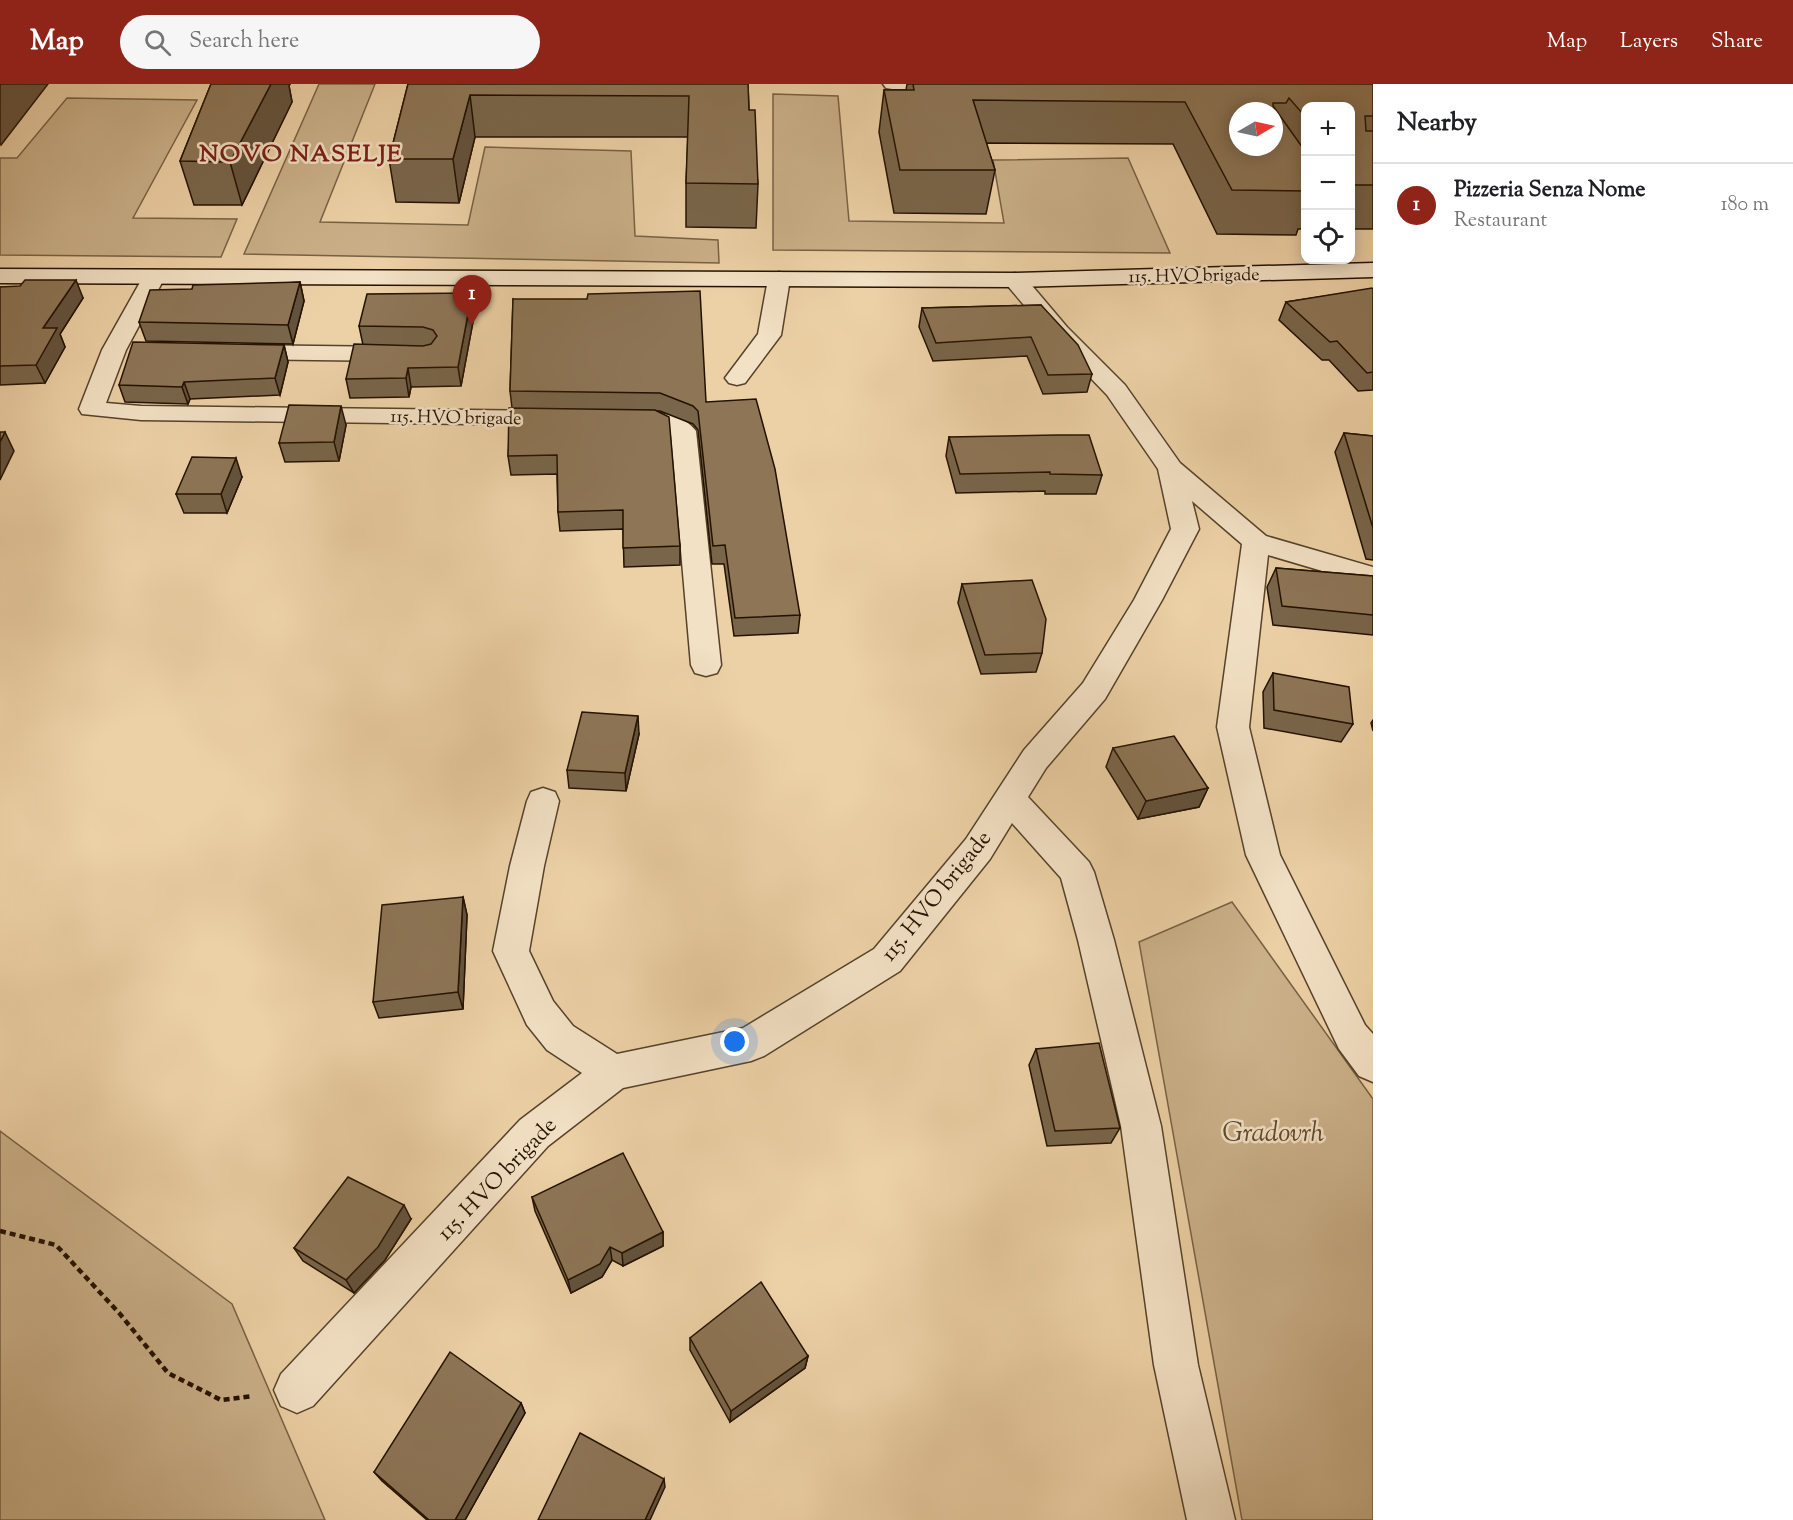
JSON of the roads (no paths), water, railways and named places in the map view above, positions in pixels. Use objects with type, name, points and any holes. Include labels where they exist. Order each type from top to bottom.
[{"type":"street","points":[[892,84],[963,86]]},
{"type":"street","name":"115. HVO brigade","points":[[0,276],[1015,280],[1358,267]]},
{"type":"street","name":"115. HVO brigade","points":[[154,277],[126,350],[91,409],[141,413],[660,420],[683,431],[706,665]]},
{"type":"street","points":[[738,378],[769,335],[779,279]]},
{"type":"street","name":"115. HVO brigade","points":[[1015,280],[1059,332],[1116,390],[1171,469],[1256,542]]},
{"type":"street","points":[[218,352],[415,354]]},
{"type":"street","name":"115. HVO brigade","points":[[297,1390],[534,1133],[613,1072],[751,1044],[887,960],[978,849],[1035,759],[1094,691],[1148,600],[1185,529],[1171,469]]},
{"type":"street","points":[[1373,577],[1256,542],[1233,727],[1263,855],[1352,1037],[1373,1064]]},
{"type":"street","points":[[1009,798],[1077,872],[1142,1126],[1176,1365],[1212,1520]]},
{"type":"street","points":[[543,801],[527,866],[511,951],[540,1013],[560,1038],[613,1072]]},
{"type":"place","name":"Pizzeria Senza Nome","points":[[472,325]]},
{"type":"district","name":"NOVO NASELJE","points":[[301,153]]},
{"type":"park label","name":"Gradovrh","points":[[1273,1132]]}]
